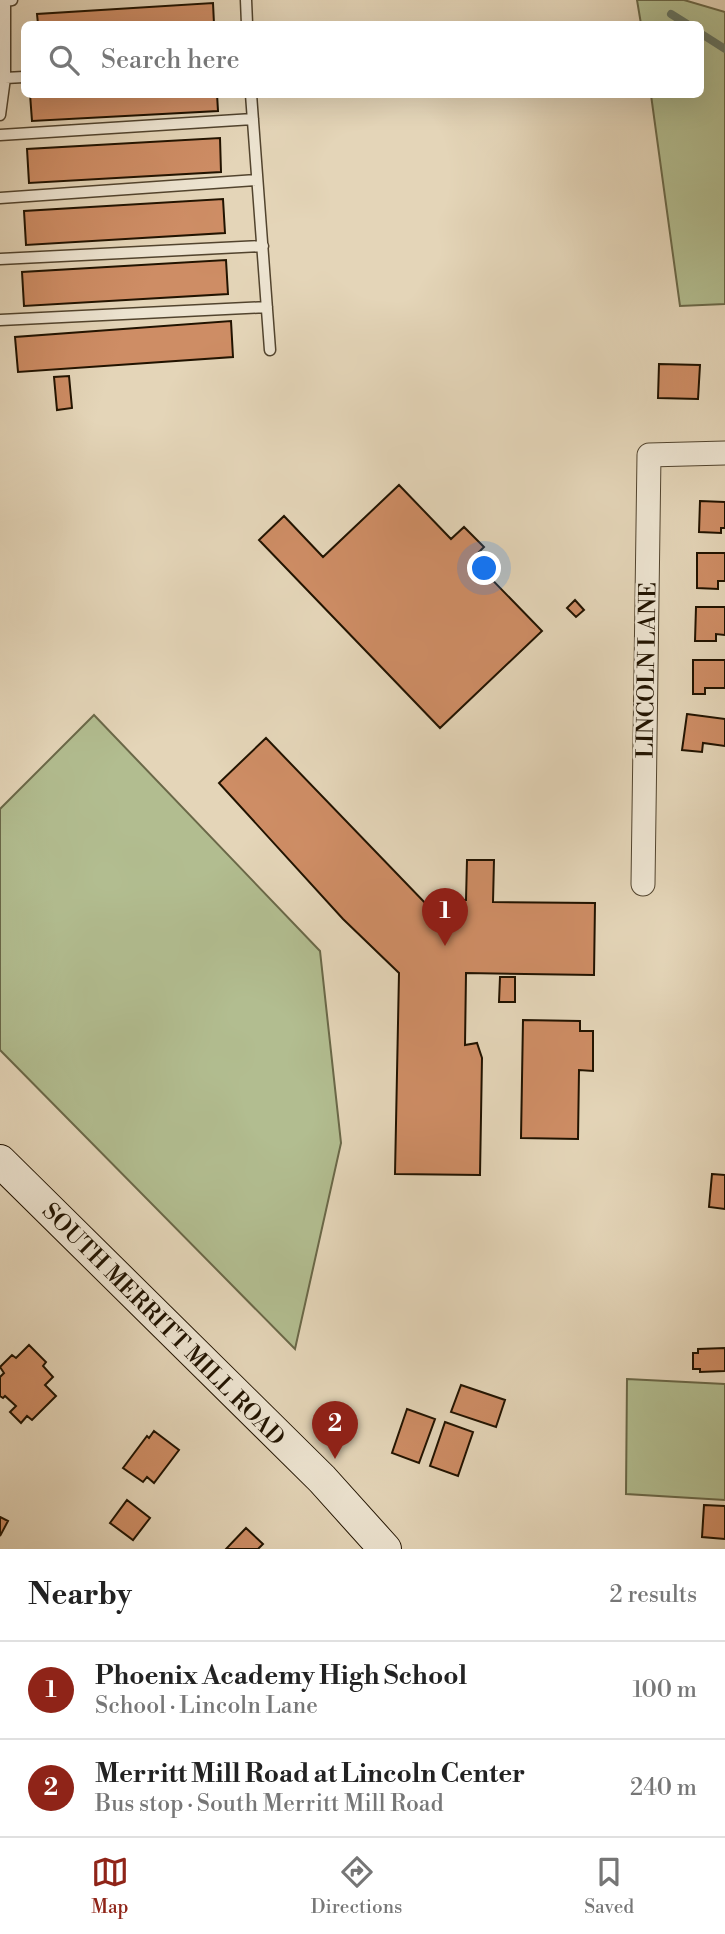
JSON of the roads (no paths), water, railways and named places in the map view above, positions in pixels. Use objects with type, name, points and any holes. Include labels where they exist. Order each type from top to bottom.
[{"type":"street","name":"LINCOLN LANE","points":[[643,884],[649,456],[725,453]]},
{"type":"street","name":"SOUTH MERRITT MILL ROAD","points":[[0,1161],[322,1479],[385,1549]]},
{"type":"lane","points":[[0,115],[5,78],[3,1],[12,0]]},
{"type":"lane","points":[[246,0],[247,21]]},
{"type":"lane","points":[[5,78],[21,77]]},
{"type":"lane","points":[[251,98],[270,350]]},
{"type":"lane","points":[[0,135],[253,119]]},
{"type":"lane","points":[[0,198],[257,180]]},
{"type":"lane","points":[[0,259],[263,246]]},
{"type":"lane","points":[[0,320],[267,307]]},
{"type":"waterway","points":[[671,14],[682,21]]},
{"type":"waterway","points":[[704,36],[725,49]]},
{"type":"place","name":"Phoenix Academy High School","points":[[445,946]]},
{"type":"place","name":"Merritt Mill Road at Lincoln Center","points":[[335,1459]]}]
